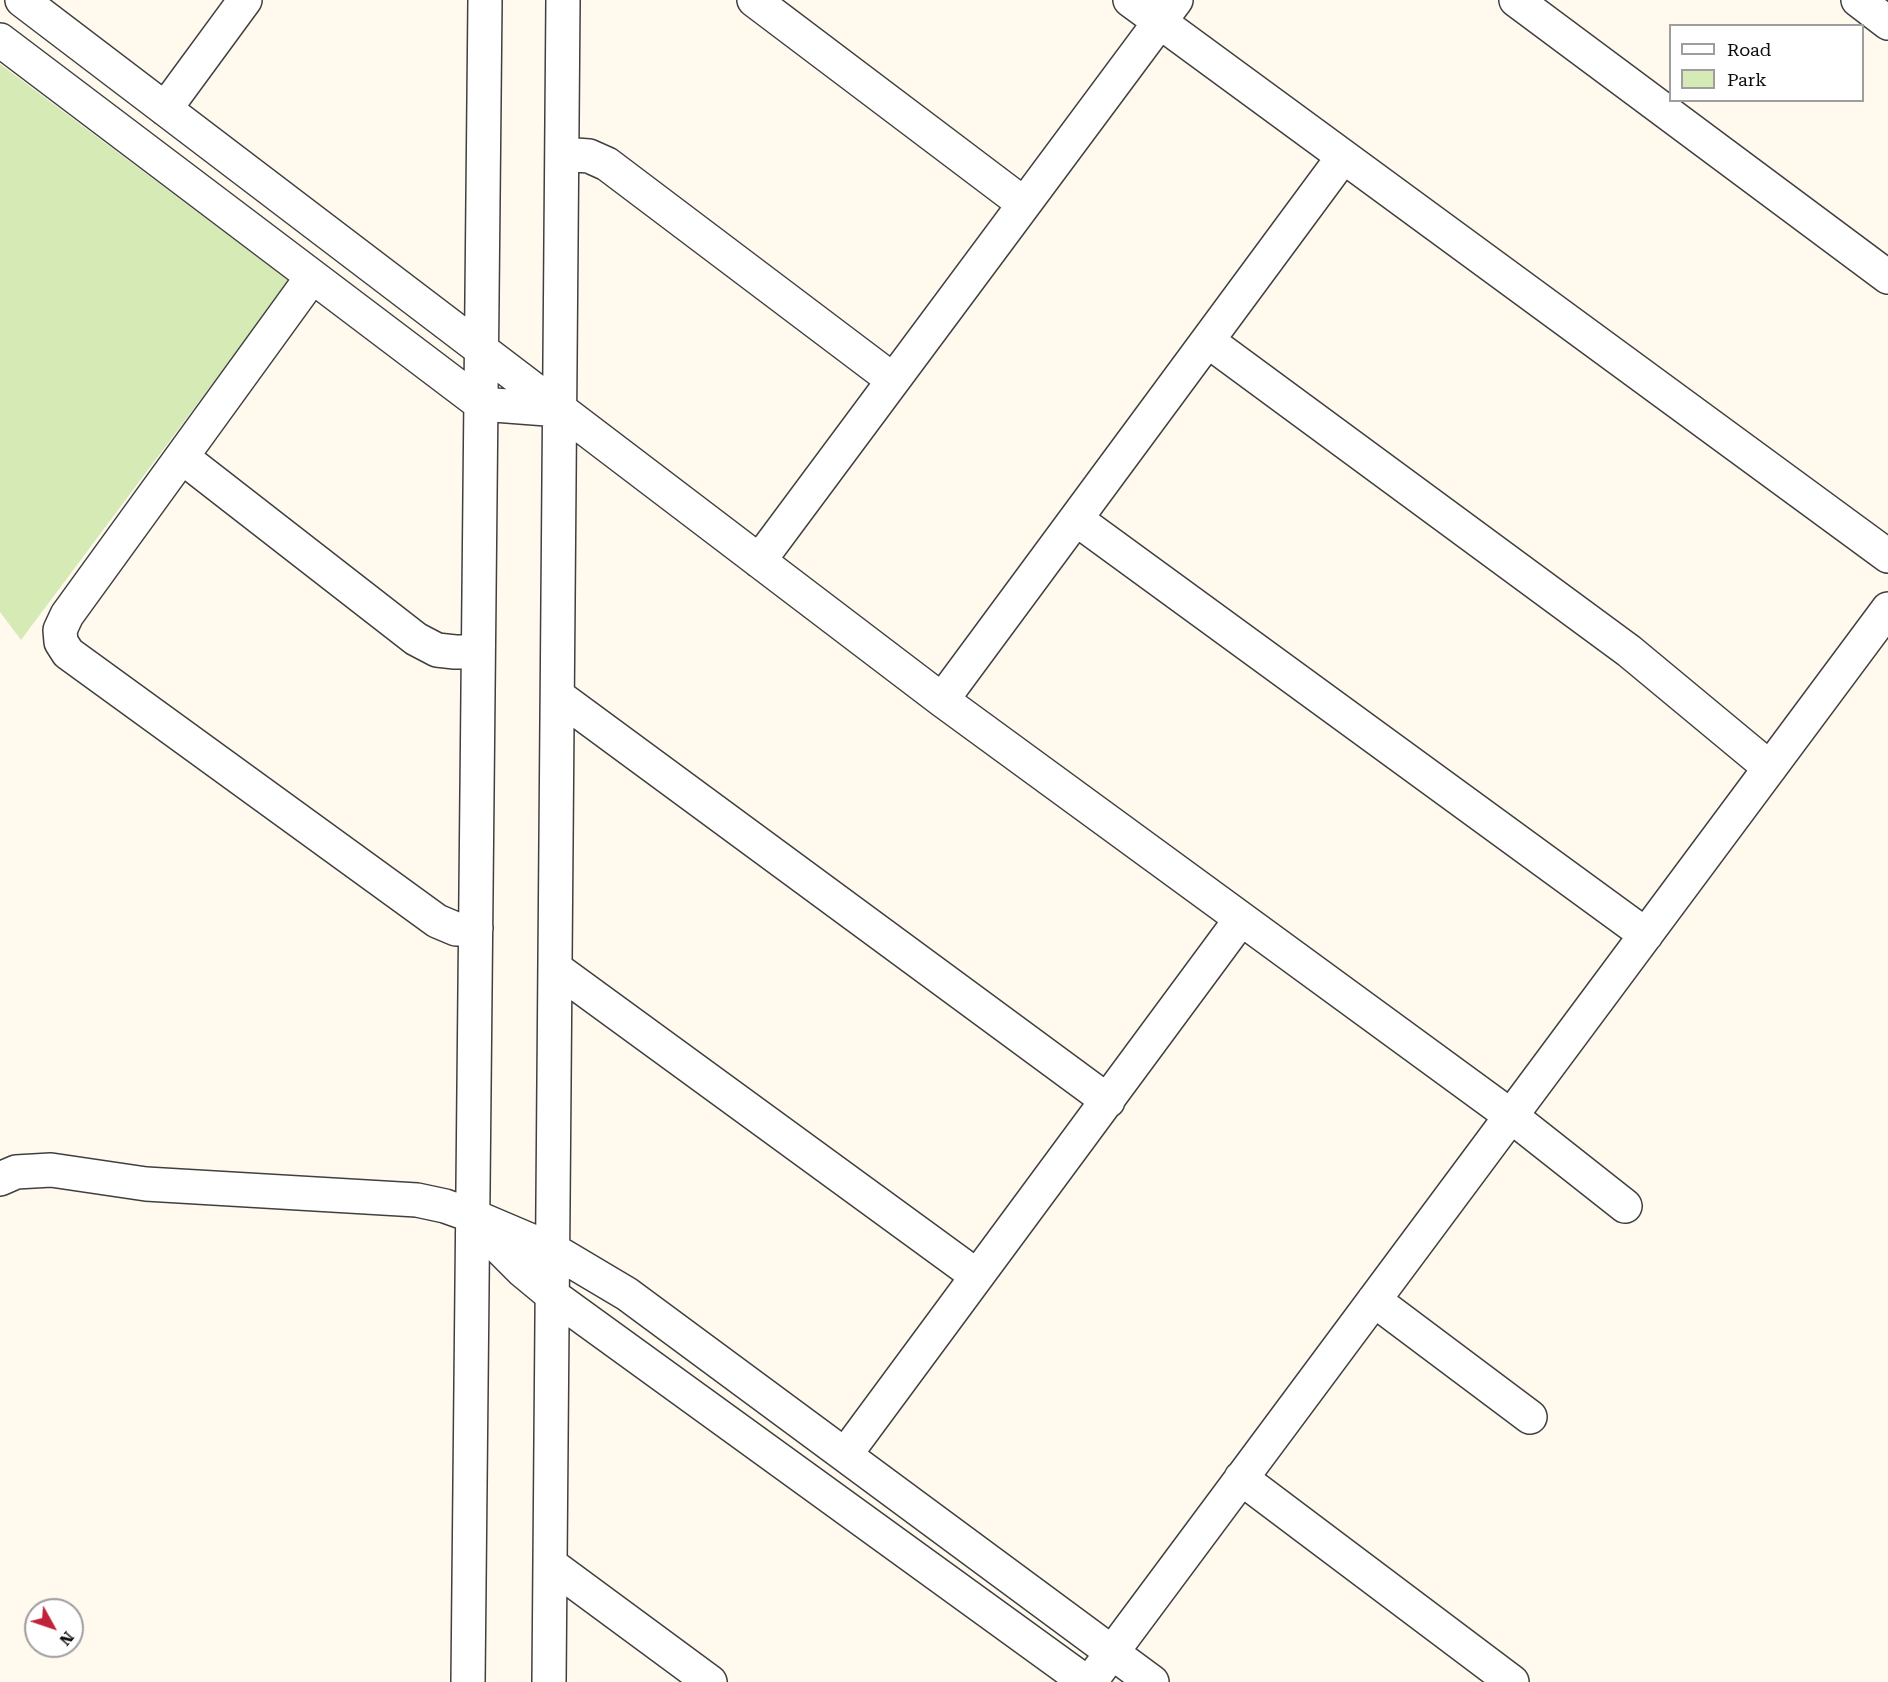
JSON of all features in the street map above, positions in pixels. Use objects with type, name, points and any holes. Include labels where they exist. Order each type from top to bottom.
[{"type":"street","points":[[22,0],[942,700],[1510,1116],[1625,1206]]},
{"type":"street","points":[[165,109],[245,0]]},
{"type":"street","points":[[468,1682],[485,0]]},
{"type":"street","points":[[549,1682],[563,0]]},
{"type":"street","points":[[754,0],[1024,204]]},
{"type":"street","points":[[1130,0],[1168,11],[1342,157],[1888,556]]},
{"type":"street","points":[[1516,0],[1888,277]]},
{"type":"street","points":[[1858,0],[1888,23]]},
{"type":"street","points":[[759,561],[1168,11]]},
{"type":"street","points":[[0,40],[481,404],[560,410]]},
{"type":"street","points":[[562,154],[589,156],[607,164],[893,380]]},
{"type":"street","points":[[942,700],[1342,157]]},
{"type":"street","points":[[312,276],[66,615],[60,630],[61,642],[69,653],[437,921],[456,929],[476,928]]},
{"type":"street","points":[[1208,340],[1629,651],[1770,768]]},
{"type":"street","points":[[182,457],[416,639],[437,650],[478,652]]},
{"type":"street","points":[[1076,519],[1646,935]]},
{"type":"street","points":[[473,1216],[515,1263],[552,1295],[1088,1682],[1888,609]]},
{"type":"street","points":[[558,696],[1108,1101]]},
{"type":"street","points":[[845,1455],[1241,919]]},
{"type":"street","points":[[555,968],[977,1276]]},
{"type":"street","points":[[0,1179],[16,1172],[51,1170],[147,1184],[417,1200],[445,1206],[473,1216],[553,1250],[627,1294],[1152,1682]]},
{"type":"street","points":[[1374,1300],[1530,1417]]},
{"type":"street","points":[[1241,1478],[1512,1682]]},
{"type":"street","points":[[550,1564],[710,1682]]},
{"type":"green space","points":[[0,64],[289,281],[21,640],[0,612]]}]
